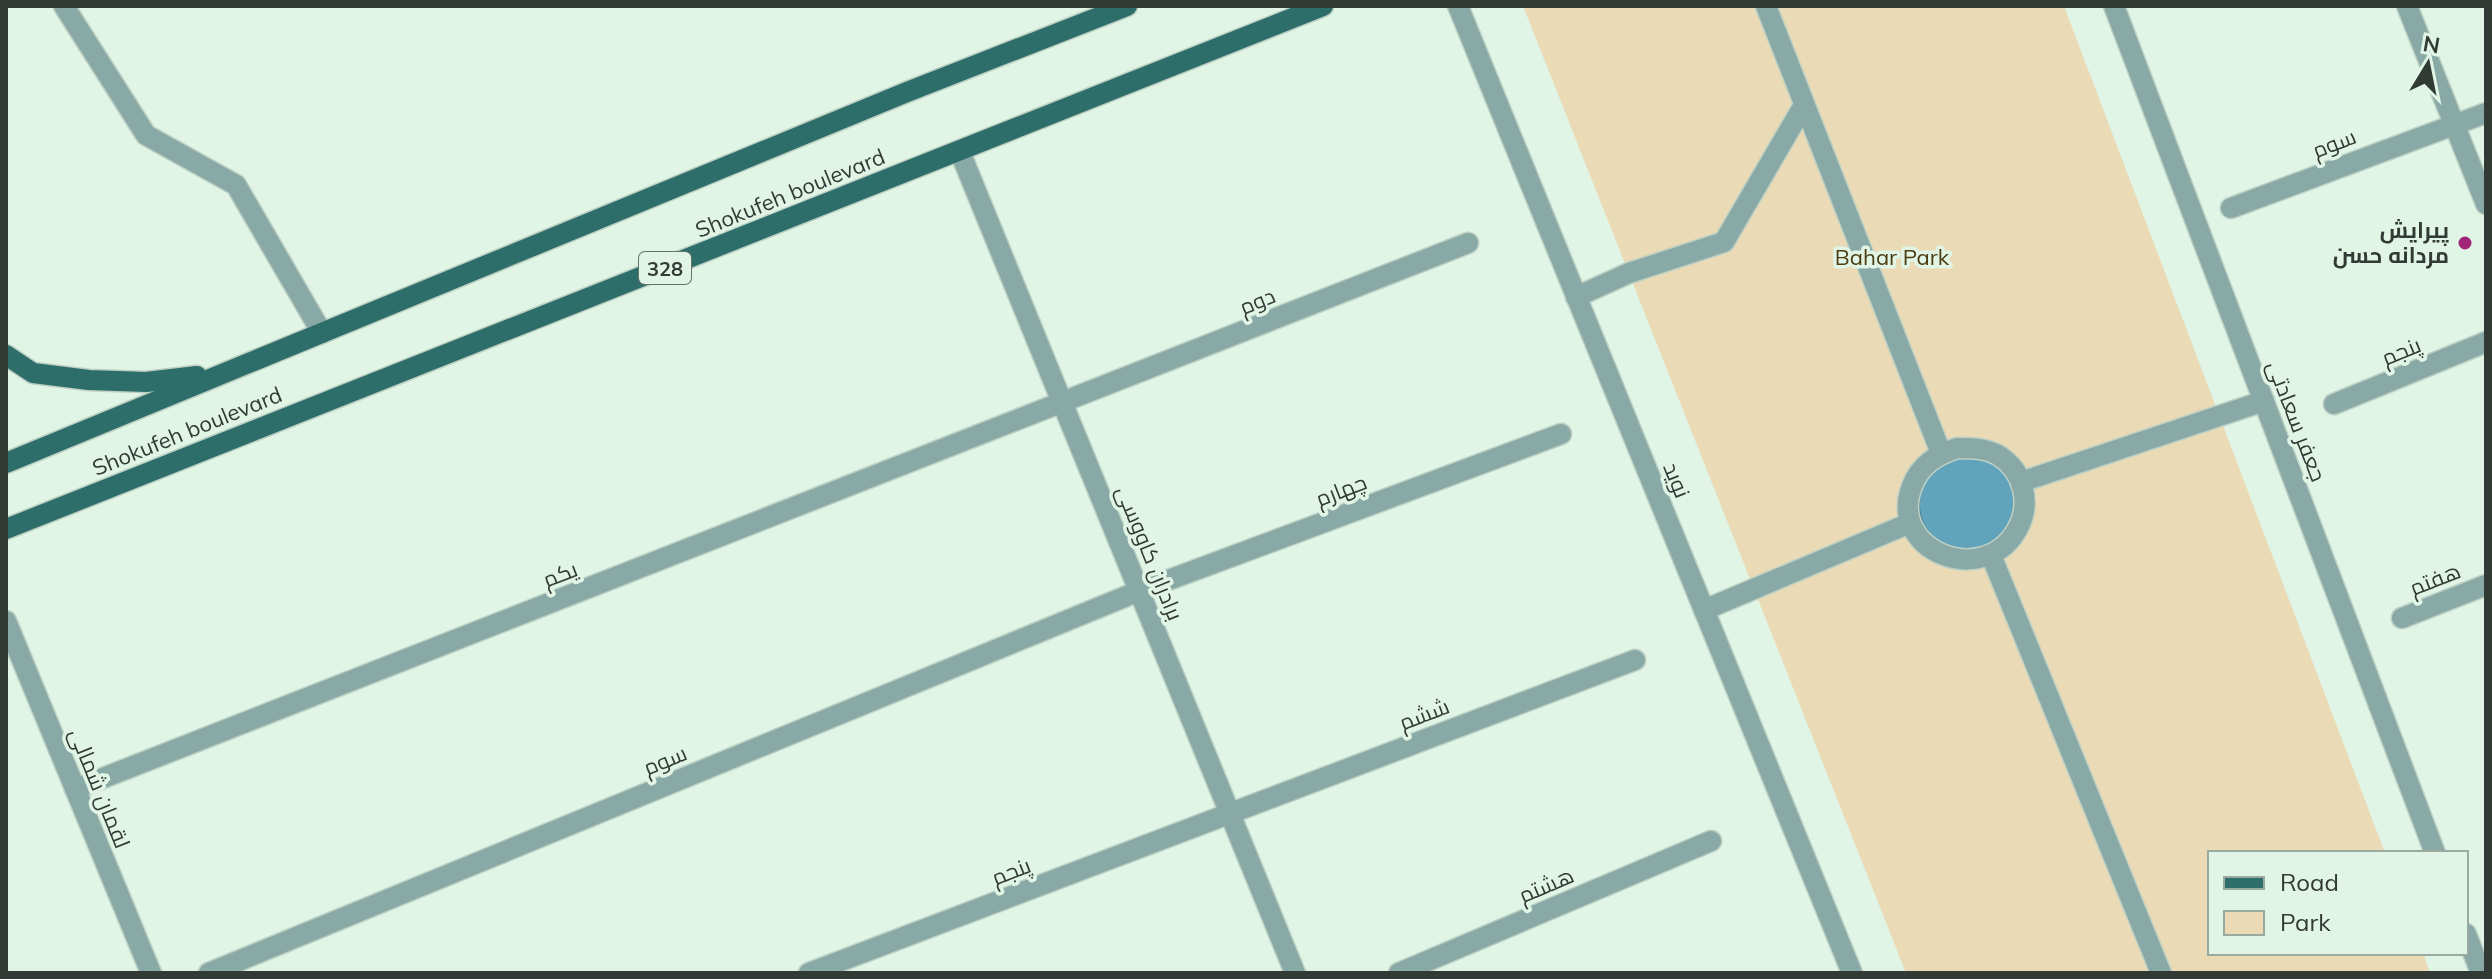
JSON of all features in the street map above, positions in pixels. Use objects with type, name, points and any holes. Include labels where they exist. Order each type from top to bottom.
[{"type":"main road","name":"Shokufeh boulevard","points":[[6,463],[892,98],[1127,6]]},
{"type":"main road","name":"Shokufeh boulevard","points":[[6,529],[1323,6]]},
{"type":"main road","points":[[6,355],[33,373],[89,380],[146,382],[224,373]]},
{"type":"street","points":[[64,6],[146,135],[236,185],[322,333]]},
{"type":"street","name":"نوید","points":[[1458,6],[1852,973]]},
{"type":"street","points":[[1766,6],[1941,453]]},
{"type":"street","name":"جعفر سعادتی","points":[[2114,6],[2434,851]]},
{"type":"street","points":[[2407,6],[2486,204]]},
{"type":"street","points":[[1576,297],[1629,273],[1724,242],[1804,105]]},
{"type":"street","points":[[2454,124],[2486,113]]},
{"type":"street","name":"سوم","points":[[2231,208],[2454,124]]},
{"type":"street","name":"برادران کاووسی","points":[[960,152],[1295,973]]},
{"type":"street","name":"دوم","points":[[1063,403],[1468,243]]},
{"type":"street","name":"پنجم","points":[[2334,404],[2486,342]]},
{"type":"street","points":[[2021,482],[2264,401]]},
{"type":"street","name":"یکم","points":[[75,789],[1063,403]]},
{"type":"street","name":"چهارم","points":[[1139,591],[1561,434]]},
{"type":"street","points":[[1957,448],[1977,448],[1997,454],[2009,464],[2021,482],[2025,496],[2020,526],[2012,538],[1991,555],[1967,560],[1948,557],[1933,550],[1910,523],[1908,501],[1915,479],[1921,468],[1941,453],[1957,448]]},
{"type":"street","points":[[1704,610],[1910,523]]},
{"type":"street","points":[[1991,555],[2161,973]]},
{"type":"street","name":"هفتم","points":[[2402,618],[2486,585]]},
{"type":"street","name":"سوم","points":[[209,973],[1139,591]]},
{"type":"street","name":"لقمان شمالی","points":[[6,621],[151,973]]},
{"type":"street","name":"ششم","points":[[1230,813],[1635,660]]},
{"type":"street","name":"پنجم","points":[[809,973],[1230,813]]},
{"type":"street","name":"هشتم","points":[[1399,973],[1711,841]]},
{"type":"street","points":[[2468,939],[2481,973]]},
{"type":"green space","name":"Bahar Park","points":[[1523,6],[2064,6],[2384,851],[2208,851],[2208,955],[2424,955],[2430,973],[1906,973]]},
{"type":"water","points":[[1967,456],[1985,460],[2001,470],[2011,486],[2015,504],[2011,522],[2001,538],[1985,548],[1967,552],[1949,548],[1933,538],[1923,522],[1919,504],[1923,486],[1933,470],[1949,460]]},
{"type":"place","name":"پیرایش مردانه حسن","points":[[2465,243]]}]
